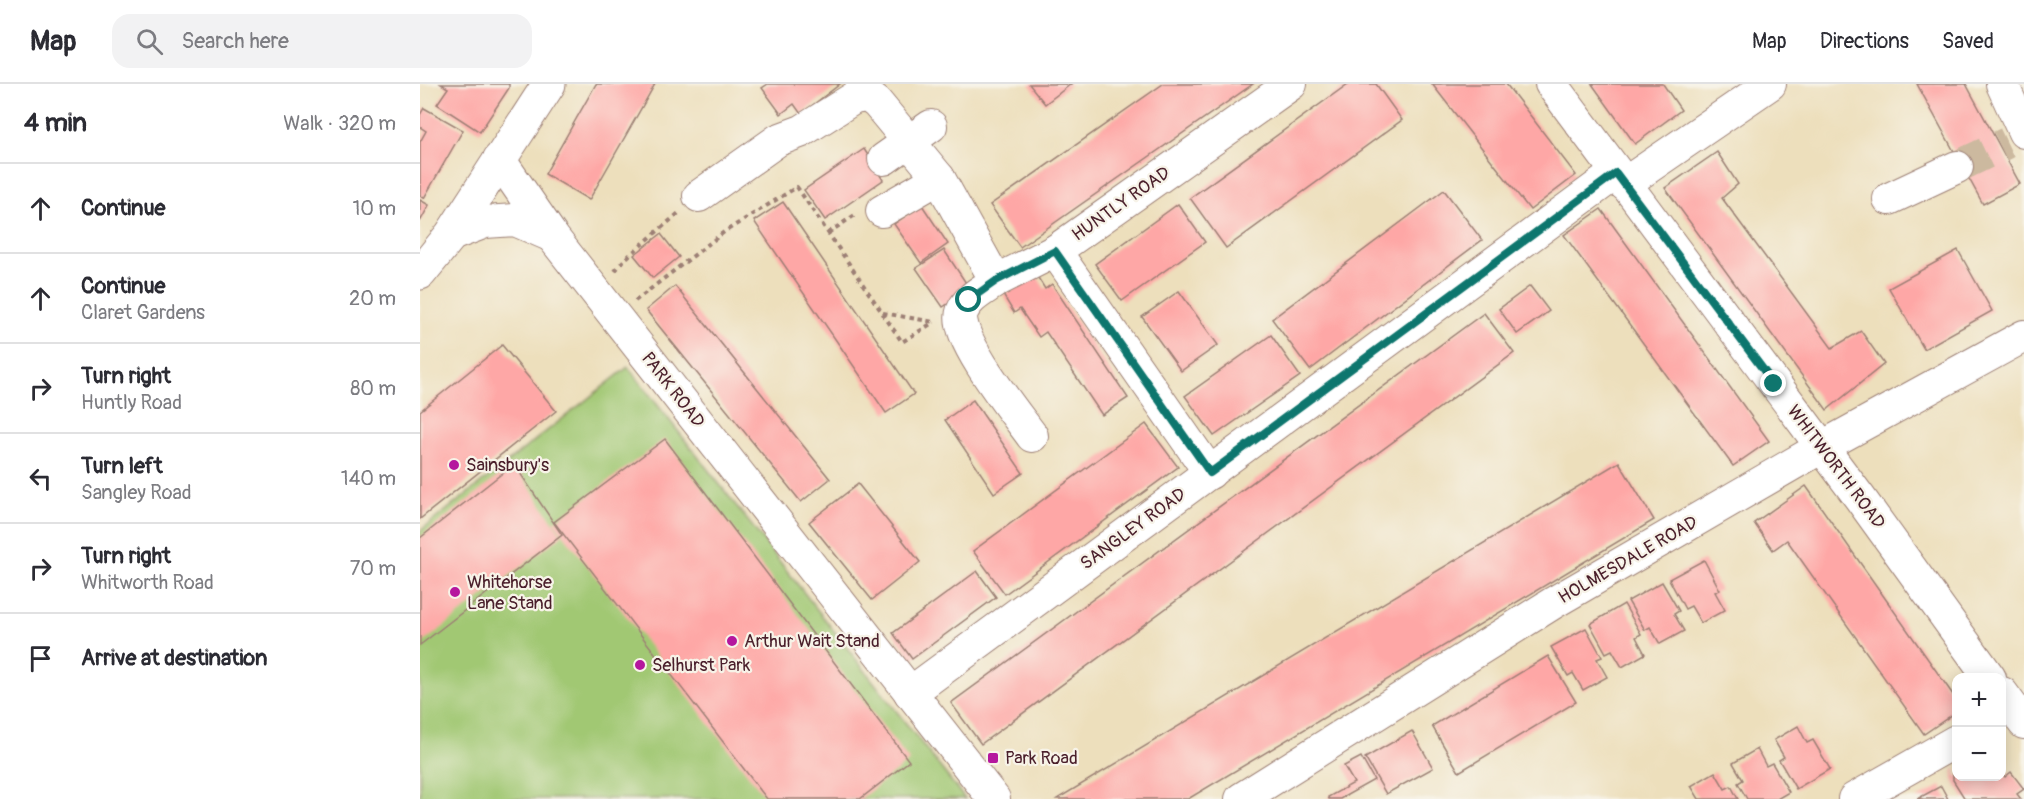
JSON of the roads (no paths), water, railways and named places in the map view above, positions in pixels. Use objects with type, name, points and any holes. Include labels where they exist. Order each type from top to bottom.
[{"type":"main road","points":[[420,273],[451,235],[547,85]]},
{"type":"street","name":"HUNTLY ROAD","points":[[1210,473],[1055,251],[1291,84]]},
{"type":"street","name":"WHITWORTH ROAD","points":[[1551,84],[1822,447],[1986,673]]},
{"type":"street","name":"SANGLEY ROAD","points":[[910,693],[1210,473],[1620,179],[1770,84]]},
{"type":"street","points":[[2002,84],[2018,136]]},
{"type":"street","points":[[699,196],[778,140],[802,131],[854,98],[868,96],[919,133],[939,178],[996,281]]},
{"type":"street","points":[[884,159],[919,133]]},
{"type":"street","name":"PARK ROAD","points":[[499,159],[552,236],[994,799]]},
{"type":"street","points":[[1889,199],[1957,167]]},
{"type":"street","points":[[882,211],[939,178]]},
{"type":"street","name":"PARK ROAD","points":[[451,235],[485,222],[515,220],[552,236]]},
{"type":"street","points":[[1032,436],[969,346],[961,328],[961,314],[969,300],[996,281],[1055,251]]},
{"type":"street","name":"HOLMESDALE ROAD","points":[[1241,799],[1553,603],[1822,447],[2024,336]]},
{"type":"street","points":[[1854,799],[1952,743]]},
{"type":"tunnel","points":[[1957,167],[2007,143]]},
{"type":"place","name":"Sainsbury's","points":[[454,465]]},
{"type":"place","name":"Whitehorse Lane Stand","points":[[455,592]]},
{"type":"place","name":"Arthur Wait Stand","points":[[732,641]]},
{"type":"place","name":"Selhurst Park","points":[[640,665]]},
{"type":"place","name":"Park Road","points":[[993,758]]}]
